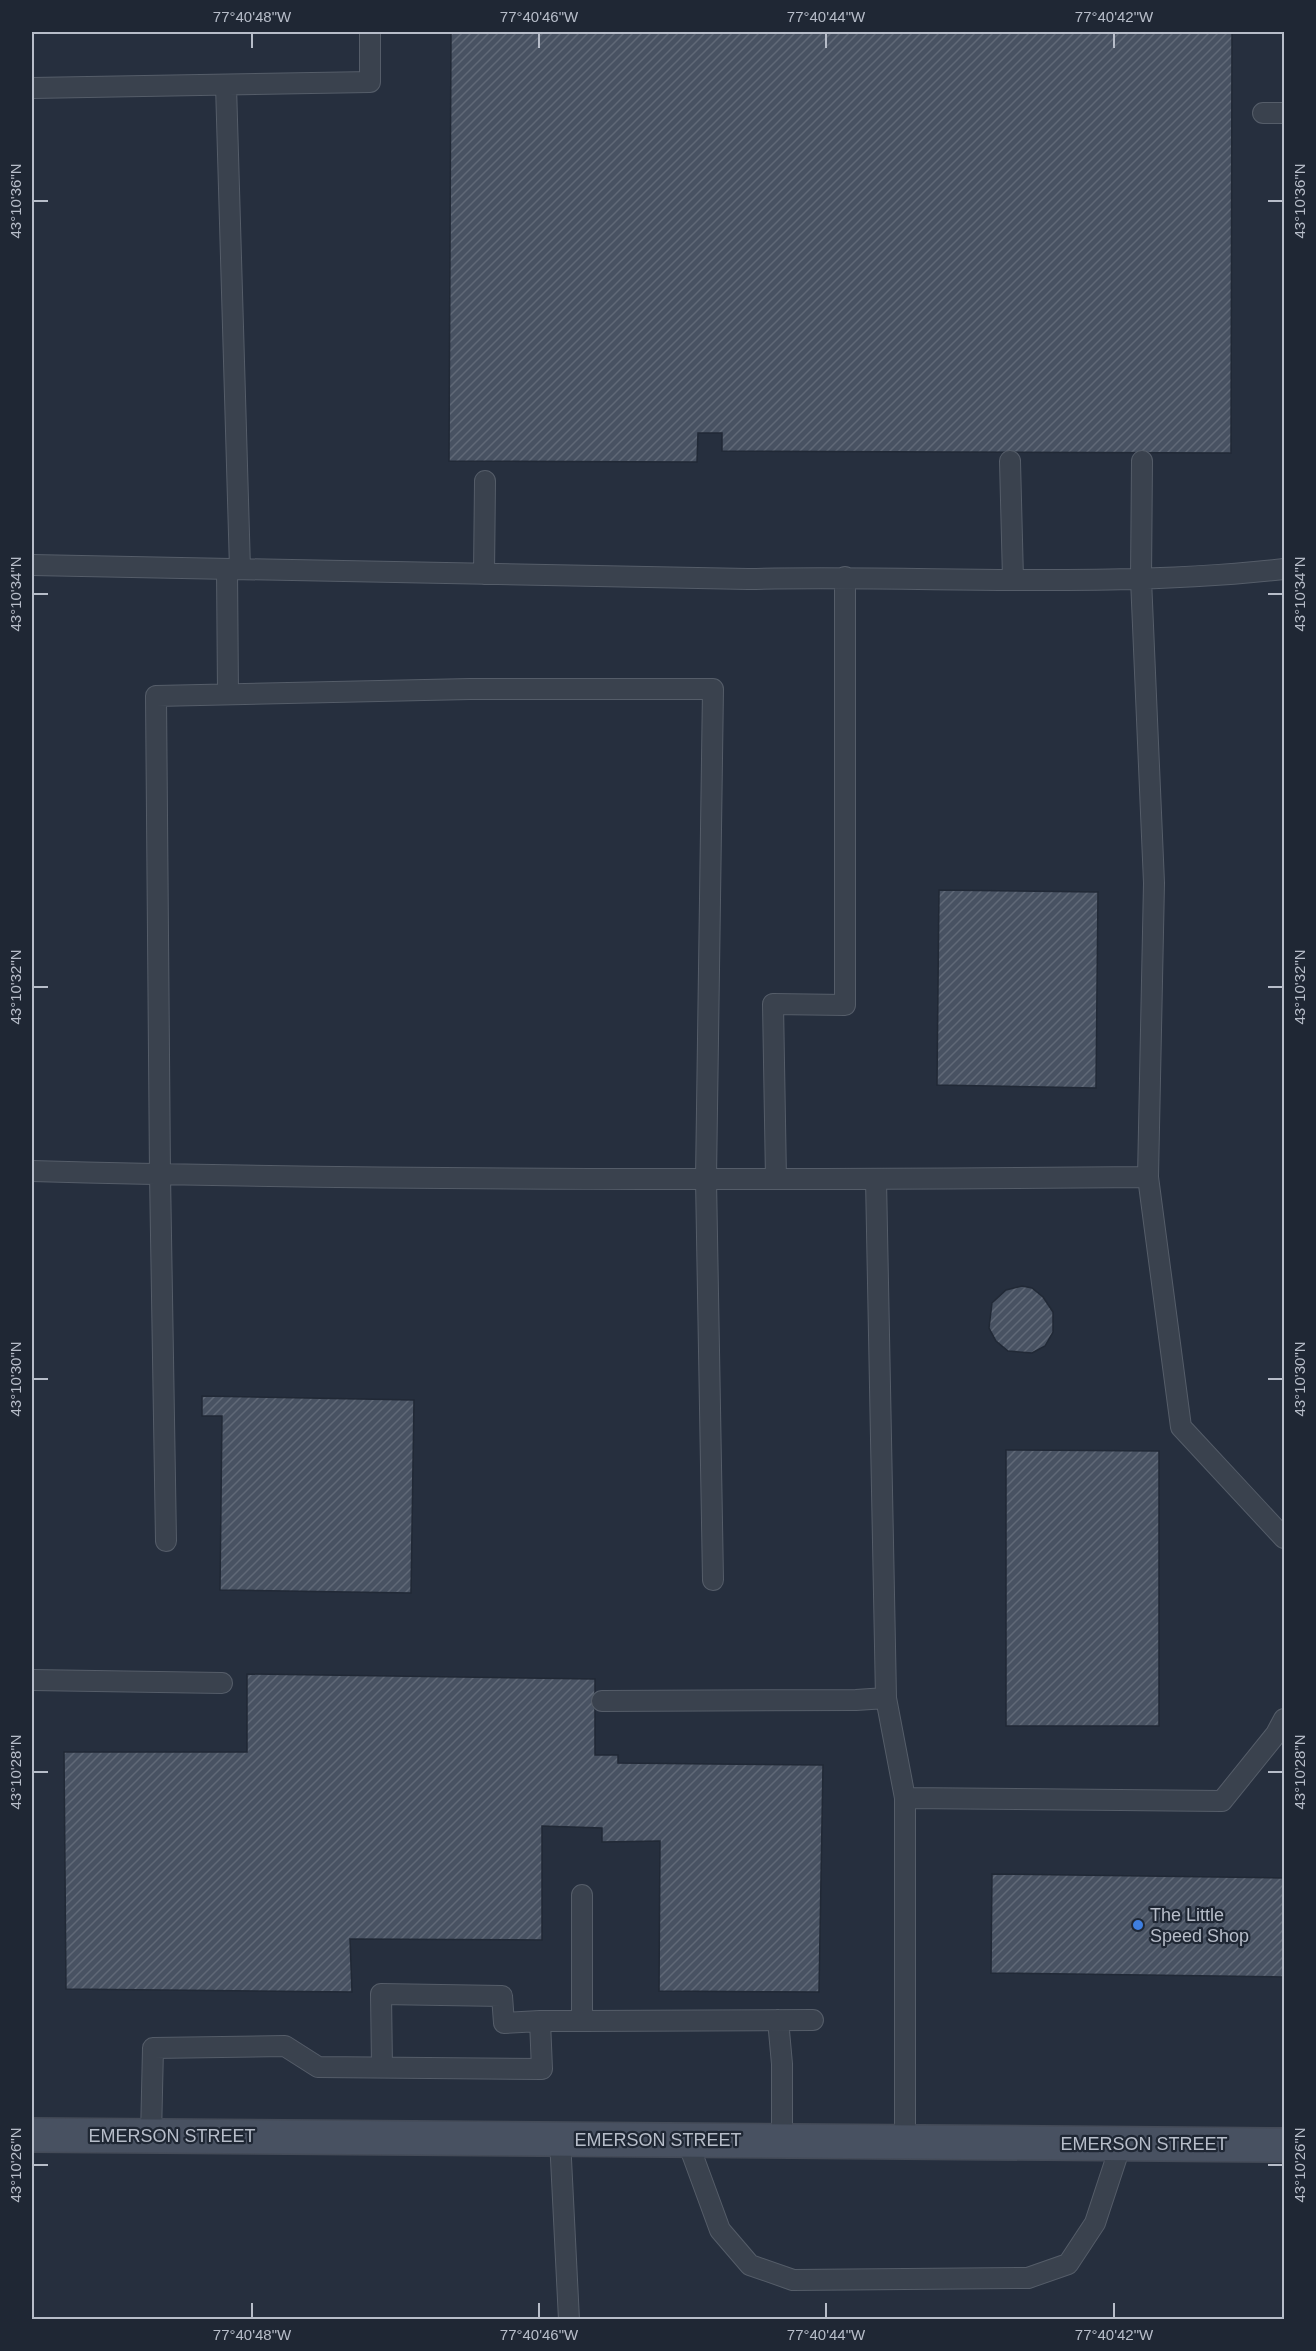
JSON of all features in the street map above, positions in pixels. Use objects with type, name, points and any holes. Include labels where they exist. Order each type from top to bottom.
[{"type":"street","name":"EMERSON STREET","points":[[32,2135],[1284,2145]]},
{"type":"lane","points":[[32,88],[370,82],[370,32]]},
{"type":"lane","points":[[226,85],[233,569],[228,694]]},
{"type":"lane","points":[[1263,113],[1284,113]]},
{"type":"lane","points":[[1010,461],[1013,579]]},
{"type":"lane","points":[[1142,461],[1141,579],[1154,883],[1148,1177],[1181,1427],[1284,1538]]},
{"type":"lane","points":[[484,574],[485,481]]},
{"type":"lane","points":[[32,565],[748,579],[845,576],[1141,579],[1284,568]]},
{"type":"lane","points":[[776,1179],[773,1004],[845,1005],[847,954],[845,576]]},
{"type":"lane","points":[[166,1541],[156,696],[470,689],[713,689],[706,1179],[713,1580]]},
{"type":"lane","points":[[32,1171],[706,1179],[1148,1177]]},
{"type":"lane","points":[[876,1179],[886,1698],[906,1798],[905,2142]]},
{"type":"lane","points":[[32,1680],[222,1683]]},
{"type":"lane","points":[[602,1701],[886,1698]]},
{"type":"lane","points":[[906,1798],[1222,1801],[1270,1743],[1284,1719]]},
{"type":"lane","points":[[582,1895],[582,2021]]},
{"type":"lane","points":[[382,2067],[381,1994],[502,1996],[504,2023],[813,2020]]},
{"type":"lane","points":[[778,2020],[782,2064],[782,2141]]},
{"type":"lane","points":[[151,2136],[153,2048],[285,2046],[318,2067],[542,2069],[540,2021]]},
{"type":"lane","points":[[560,2139],[569,2319]]},
{"type":"lane","points":[[687,2140],[720,2230],[750,2265],[793,2280],[1028,2278],[1068,2264],[1095,2223],[1121,2144]]},
{"type":"building","points":[[451,32],[1232,32],[1231,453],[722,451],[722,433],[698,433],[697,462],[449,461]]},
{"type":"building","points":[[939,890],[1098,892],[1096,1088],[937,1085]]},
{"type":"building","points":[[1022,1286],[1032,1288],[1043,1297],[1053,1312],[1053,1332],[1045,1346],[1032,1353],[1008,1351],[996,1341],[989,1328],[992,1303],[1006,1290]]},
{"type":"building","points":[[202,1396],[414,1400],[411,1593],[220,1590],[222,1416],[202,1416]]},
{"type":"building","points":[[1006,1450],[1159,1451],[1159,1726],[1006,1726]]},
{"type":"building","points":[[247,1674],[595,1679],[595,1755],[618,1755],[618,1763],[823,1765],[819,1992],[659,1991],[660,1841],[602,1842],[602,1828],[542,1826],[542,1940],[350,1939],[352,1992],[66,1989],[64,1752],[247,1752]]},
{"type":"building","name":"The Little Speed Shop","points":[[992,1874],[1284,1878],[1284,1977],[991,1973]]},
{"type":"place","name":"The Little Speed Shop","points":[[1138,1925]]}]
